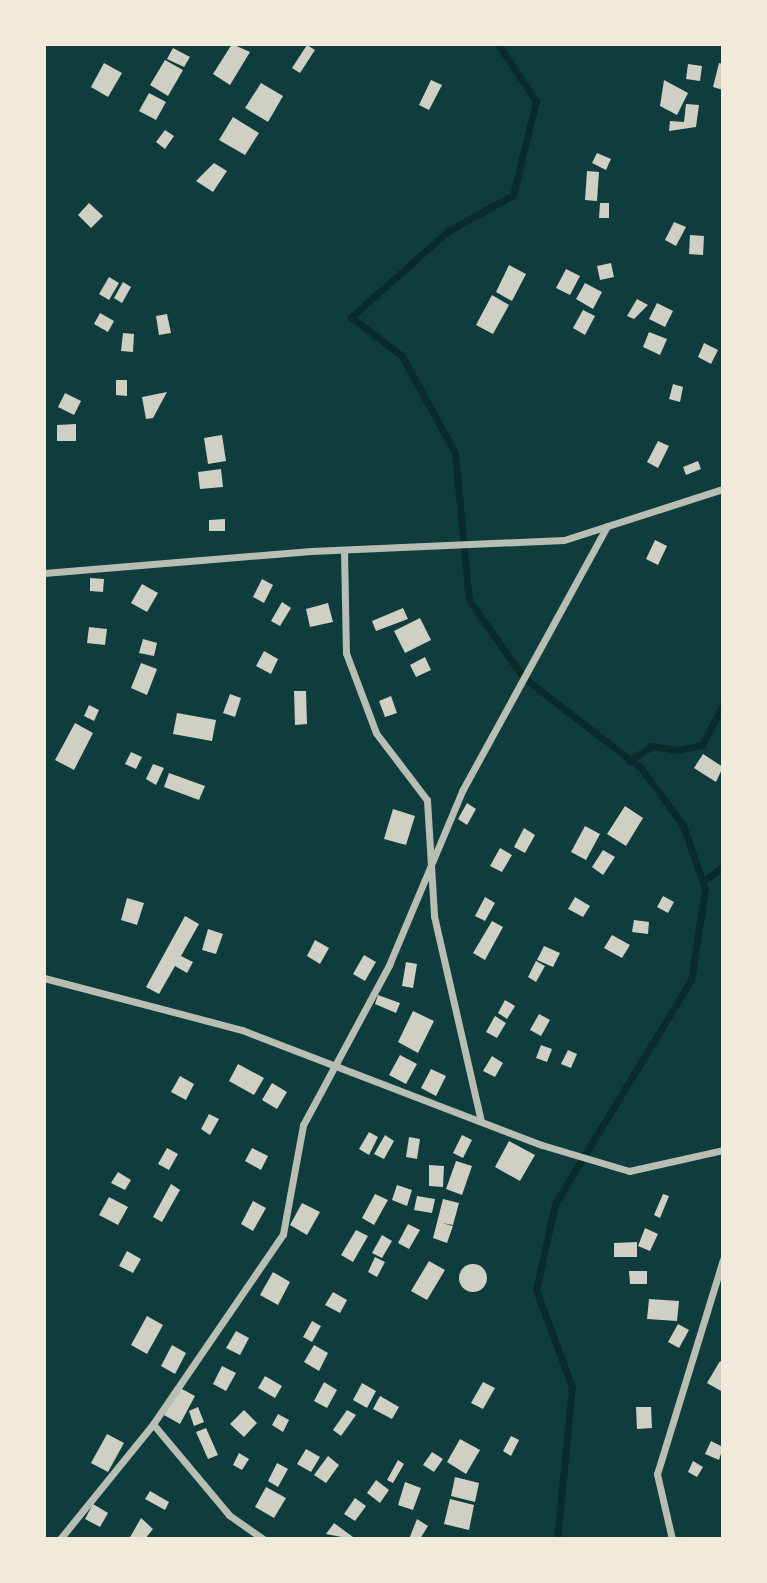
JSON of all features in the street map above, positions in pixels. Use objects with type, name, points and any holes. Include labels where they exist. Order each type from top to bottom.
[{"type":"street","points":[[44,573],[344,550],[564,540],[723,489]]},
{"type":"street","points":[[60,1539],[153,1424],[283,1234],[303,1125],[389,965],[429,864],[607,526]]},
{"type":"street","points":[[344,550],[346,653],[376,733],[427,800],[434,916],[481,1121]]},
{"type":"street","points":[[44,978],[242,1030],[332,1067],[629,1171],[723,1150]]},
{"type":"street","points":[[672,1539],[657,1474],[723,1264]]},
{"type":"street","points":[[153,1424],[229,1515],[263,1539]]},
{"type":"building","points":[[232,44],[250,52],[230,85],[213,74]]},
{"type":"building","points":[[307,45],[315,50],[300,73],[292,68]]},
{"type":"building","points":[[173,48],[190,57],[184,67],[167,59]]},
{"type":"building","points":[[165,60],[183,70],[168,96],[150,85]]},
{"type":"building","points":[[104,63],[122,73],[108,97],[91,87]]},
{"type":"building","points":[[719,63],[723,64],[723,90],[713,87]]},
{"type":"building","points":[[688,64],[702,66],[700,81],[686,79]]},
{"type":"building","points":[[431,80],[442,85],[429,110],[419,105]]},
{"type":"building","points":[[664,80],[688,93],[677,115],[660,106]]},
{"type":"building","points":[[261,83],[283,96],[268,122],[245,108]]},
{"type":"building","points":[[149,93],[166,102],[156,120],[139,111]]},
{"type":"building","points":[[686,104],[699,105],[696,127],[669,131],[670,121],[684,122]]},
{"type":"building","points":[[233,117],[259,133],[245,155],[219,140]]},
{"type":"building","points":[[165,130],[174,136],[165,149],[156,142]]},
{"type":"building","points":[[597,153],[611,159],[606,170],[592,163]]},
{"type":"building","points":[[214,163],[227,171],[213,192],[196,181]]},
{"type":"building","points":[[587,171],[599,172],[597,201],[585,200]]},
{"type":"building","points":[[89,203],[103,216],[91,228],[78,215]]},
{"type":"building","points":[[600,203],[609,203],[609,218],[599,218]]},
{"type":"building","points":[[674,222],[686,227],[676,246],[665,240]]},
{"type":"building","points":[[690,235],[704,236],[703,255],[689,254]]},
{"type":"building","points":[[611,263],[614,277],[600,280],[597,266]]},
{"type":"building","points":[[509,265],[526,274],[512,301],[496,292]]},
{"type":"building","points":[[566,269],[580,276],[570,295],[556,288]]},
{"type":"building","points":[[109,277],[119,283],[109,300],[99,294]]},
{"type":"building","points":[[123,282],[131,287],[122,303],[114,298]]},
{"type":"building","points":[[585,283],[602,292],[593,309],[576,299]]},
{"type":"building","points":[[492,295],[509,305],[493,334],[476,325]]},
{"type":"building","points":[[637,299],[648,305],[634,319],[627,316]]},
{"type":"building","points":[[657,303],[673,311],[665,327],[649,319]]},
{"type":"building","points":[[583,310],[595,316],[585,335],[573,328]]},
{"type":"building","points":[[100,313],[114,321],[108,332],[94,324]]},
{"type":"building","points":[[167,314],[171,333],[159,335],[156,316]]},
{"type":"building","points":[[649,332],[667,339],[660,355],[643,347]]},
{"type":"building","points":[[123,333],[134,334],[133,352],[121,351]]},
{"type":"building","points":[[704,343],[718,350],[711,364],[698,357]]},
{"type":"building","points":[[116,380],[127,380],[127,396],[116,395]]},
{"type":"building","points":[[673,384],[683,387],[680,402],[669,399]]},
{"type":"building","points":[[167,392],[153,418],[146,419],[142,397]]},
{"type":"building","points":[[65,393],[81,401],[74,415],[58,407]]},
{"type":"building","points":[[76,424],[76,441],[57,441],[57,425]]},
{"type":"building","points":[[222,435],[226,461],[208,464],[204,438]]},
{"type":"building","points":[[658,441],[669,446],[658,468],[647,462]]},
{"type":"building","points":[[698,461],[701,469],[686,475],[683,467]]},
{"type":"building","points":[[221,469],[223,487],[200,489],[198,472]]},
{"type":"building","points":[[225,519],[225,531],[209,531],[209,520]]},
{"type":"building","points":[[655,540],[667,546],[658,565],[646,559]]},
{"type":"building","points":[[90,578],[104,579],[103,592],[90,591]]},
{"type":"building","points":[[262,579],[273,585],[264,603],[253,597]]},
{"type":"building","points":[[142,584],[158,593],[147,612],[131,603]]},
{"type":"building","points":[[282,602],[291,608],[280,626],[271,621]]},
{"type":"building","points":[[328,603],[333,622],[310,627],[306,609]]},
{"type":"building","points":[[403,608],[408,619],[376,631],[372,621]]},
{"type":"building","points":[[420,618],[431,640],[405,653],[394,631]]},
{"type":"building","points":[[89,627],[107,629],[105,645],[87,643]]},
{"type":"building","points":[[143,639],[157,643],[154,656],[139,653]]},
{"type":"building","points":[[264,651],[278,659],[271,674],[256,666]]},
{"type":"building","points":[[425,657],[431,670],[416,677],[410,665]]},
{"type":"building","points":[[141,663],[157,669],[147,695],[131,688]]},
{"type":"building","points":[[294,691],[306,691],[307,724],[295,725]]},
{"type":"building","points":[[230,694],[241,698],[235,717],[223,713]]},
{"type":"building","points":[[391,696],[397,713],[385,717],[379,701]]},
{"type":"building","points":[[89,705],[99,710],[94,721],[84,716]]},
{"type":"building","points":[[177,713],[216,720],[212,741],[173,734]]},
{"type":"building","points":[[75,723],[93,733],[74,770],[55,760]]},
{"type":"building","points":[[131,752],[142,757],[136,769],[125,764]]},
{"type":"building","points":[[703,754],[723,767],[716,782],[694,768]]},
{"type":"building","points":[[153,764],[164,768],[156,785],[146,779]]},
{"type":"building","points":[[169,773],[205,786],[199,800],[164,787]]},
{"type":"building","points":[[467,803],[476,809],[467,825],[458,819]]},
{"type":"building","points":[[625,806],[643,818],[626,846],[607,834]]},
{"type":"building","points":[[393,809],[415,816],[406,845],[384,839]]},
{"type":"building","points":[[585,826],[600,834],[586,860],[571,852]]},
{"type":"building","points":[[524,828],[535,835],[525,853],[514,847]]},
{"type":"building","points":[[500,848],[512,855],[502,872],[490,866]]},
{"type":"building","points":[[603,850],[615,857],[603,875],[592,867]]},
{"type":"building","points":[[663,896],[674,902],[668,913],[657,907]]},
{"type":"building","points":[[485,897],[495,903],[485,921],[475,916]]},
{"type":"building","points":[[575,897],[590,906],[583,917],[568,909]]},
{"type":"building","points":[[127,898],[144,903],[137,925],[121,920]]},
{"type":"building","points":[[185,916],[199,924],[181,956],[193,962],[187,973],[175,966],[159,994],[146,987]]},
{"type":"building","points":[[634,920],[649,922],[648,934],[632,932]]},
{"type":"building","points":[[492,921],[503,927],[485,960],[473,953]]},
{"type":"building","points":[[208,929],[223,934],[216,954],[202,950]]},
{"type":"building","points":[[612,935],[630,945],[622,958],[604,948]]},
{"type":"building","points":[[315,940],[329,948],[320,964],[307,956]]},
{"type":"building","points":[[544,946],[560,953],[553,967],[537,960]]},
{"type":"building","points":[[364,955],[376,962],[365,981],[353,974]]},
{"type":"building","points":[[536,961],[545,966],[536,982],[528,977]]},
{"type":"building","points":[[406,962],[417,964],[413,988],[402,986]]},
{"type":"building","points":[[378,995],[400,1003],[396,1013],[375,1004]]},
{"type":"building","points":[[505,1000],[515,1006],[507,1019],[498,1013]]},
{"type":"building","points":[[413,1011],[434,1021],[418,1053],[398,1042]]},
{"type":"building","points":[[539,1014],[550,1020],[541,1036],[530,1030]]},
{"type":"building","points":[[495,1016],[506,1023],[497,1038],[486,1032]]},
{"type":"building","points":[[541,1045],[552,1049],[547,1062],[536,1058]]},
{"type":"building","points":[[568,1050],[577,1054],[571,1068],[561,1064]]},
{"type":"building","points":[[400,1055],[417,1064],[406,1084],[389,1075]]},
{"type":"building","points":[[492,1056],[503,1063],[495,1077],[483,1071]]},
{"type":"building","points":[[238,1064],[264,1078],[254,1095],[229,1081]]},
{"type":"building","points":[[431,1069],[446,1076],[436,1096],[421,1088]]},
{"type":"building","points":[[180,1076],[194,1084],[186,1100],[171,1092]]},
{"type":"building","points":[[272,1083],[287,1092],[277,1109],[262,1100]]},
{"type":"building","points":[[209,1114],[219,1119],[210,1135],[201,1129]]},
{"type":"building","points":[[369,1132],[378,1137],[369,1155],[359,1149]]},
{"type":"building","points":[[385,1135],[394,1141],[384,1159],[374,1154]]},
{"type":"building","points":[[462,1135],[472,1140],[463,1158],[453,1153]]},
{"type":"building","points":[[409,1137],[420,1139],[417,1159],[406,1157]]},
{"type":"building","points":[[509,1141],[535,1155],[520,1181],[495,1167]]},
{"type":"building","points":[[167,1148],[178,1154],[169,1170],[158,1164]]},
{"type":"building","points":[[252,1148],[268,1156],[261,1170],[245,1161]]},
{"type":"building","points":[[456,1161],[472,1166],[462,1195],[446,1189]]},
{"type":"building","points":[[429,1165],[444,1166],[443,1187],[429,1186]]},
{"type":"building","points":[[118,1172],[131,1180],[125,1190],[111,1183]]},
{"type":"building","points":[[171,1184],[180,1190],[162,1222],[153,1217]]},
{"type":"building","points":[[397,1185],[412,1190],[407,1206],[392,1200]]},
{"type":"building","points":[[375,1194],[388,1200],[374,1225],[362,1218]]},
{"type":"building","points":[[663,1194],[669,1196],[660,1218],[654,1215]]},
{"type":"building","points":[[417,1196],[435,1199],[432,1213],[414,1210]]},
{"type":"building","points":[[109,1197],[128,1207],[118,1225],[99,1215]]},
{"type":"building","points":[[443,1199],[459,1203],[453,1225],[442,1223],[453,1226],[447,1243],[433,1238]]},
{"type":"building","points":[[253,1201],[266,1208],[253,1231],[241,1224]]},
{"type":"building","points":[[302,1203],[320,1212],[307,1235],[290,1225]]},
{"type":"building","points":[[408,1224],[420,1230],[409,1249],[398,1243]]},
{"type":"building","points":[[645,1228],[658,1234],[650,1251],[638,1246]]},
{"type":"building","points":[[356,1230],[368,1236],[353,1262],[341,1255]]},
{"type":"building","points":[[382,1235],[392,1241],[382,1258],[372,1253]]},
{"type":"building","points":[[637,1242],[637,1257],[614,1257],[614,1243]]},
{"type":"building","points":[[127,1251],[141,1259],[133,1273],[119,1266]]},
{"type":"building","points":[[375,1257],[385,1262],[377,1277],[368,1272]]},
{"type":"building","points":[[429,1261],[445,1270],[427,1300],[411,1291]]},
{"type":"building","points":[[473,1264],[483,1268],[487,1278],[483,1288],[473,1292],[463,1288],[459,1278],[463,1268]]},
{"type":"building","points":[[629,1271],[647,1271],[647,1284],[630,1284]]},
{"type":"building","points":[[273,1272],[290,1282],[278,1305],[260,1295]]},
{"type":"building","points":[[333,1292],[347,1300],[340,1313],[325,1305]]},
{"type":"building","points":[[649,1299],[679,1301],[677,1321],[647,1319]]},
{"type":"building","points":[[147,1316],[163,1325],[147,1354],[131,1345]]},
{"type":"building","points":[[312,1321],[321,1326],[312,1342],[303,1337]]},
{"type":"building","points":[[678,1324],[689,1330],[679,1348],[668,1342]]},
{"type":"building","points":[[236,1331],[249,1338],[240,1355],[226,1348]]},
{"type":"building","points":[[172,1345],[186,1353],[175,1374],[161,1366]]},
{"type":"building","points":[[314,1345],[328,1353],[319,1371],[304,1362]]},
{"type":"building","points":[[720,1361],[723,1363],[721,1391],[707,1383]]},
{"type":"building","points":[[222,1366],[236,1373],[226,1391],[213,1384]]},
{"type":"building","points":[[265,1376],[282,1386],[275,1398],[258,1388]]},
{"type":"building","points":[[324,1382],[337,1390],[327,1408],[314,1401]]},
{"type":"building","points":[[483,1382],[495,1388],[483,1409],[471,1403]]},
{"type":"building","points":[[362,1383],[376,1391],[367,1408],[353,1400]]},
{"type":"building","points":[[180,1388],[195,1396],[180,1424],[164,1415]]},
{"type":"building","points":[[380,1396],[399,1407],[392,1419],[373,1409]]},
{"type":"building","points":[[198,1407],[204,1422],[194,1426],[189,1411]]},
{"type":"building","points":[[636,1407],[651,1407],[652,1428],[637,1429]]},
{"type":"building","points":[[244,1410],[257,1423],[244,1437],[230,1424]]},
{"type":"building","points":[[347,1410],[356,1415],[341,1436],[333,1430]]},
{"type":"building","points":[[278,1414],[289,1420],[283,1432],[272,1425]]},
{"type":"building","points":[[206,1428],[218,1455],[208,1459],[196,1432]]},
{"type":"building","points":[[107,1434],[124,1443],[108,1472],[91,1463]]},
{"type":"building","points":[[511,1436],[519,1440],[511,1456],[503,1451]]},
{"type":"building","points":[[460,1439],[480,1450],[466,1474],[447,1462]]},
{"type":"building","points":[[711,1441],[723,1447],[719,1460],[705,1454]]},
{"type":"building","points":[[306,1449],[320,1457],[311,1472],[297,1464]]},
{"type":"building","points":[[432,1452],[443,1459],[434,1472],[423,1465]]},
{"type":"building","points":[[239,1453],[249,1459],[242,1470],[233,1465]]},
{"type":"building","points":[[328,1456],[339,1465],[326,1483],[314,1475]]},
{"type":"building","points":[[398,1460],[404,1464],[393,1483],[387,1480]]},
{"type":"building","points":[[693,1461],[703,1467],[697,1477],[688,1472]]},
{"type":"building","points":[[277,1463],[288,1469],[278,1487],[268,1481]]},
{"type":"building","points":[[455,1477],[479,1483],[475,1502],[451,1496]]},
{"type":"building","points":[[376,1480],[389,1490],[380,1503],[367,1493]]},
{"type":"building","points":[[405,1482],[421,1488],[413,1510],[398,1505]]},
{"type":"building","points":[[266,1487],[286,1498],[274,1518],[255,1507]]},
{"type":"building","points":[[150,1491],[169,1502],[165,1510],[145,1499]]},
{"type":"building","points":[[355,1498],[366,1506],[355,1521],[344,1514]]},
{"type":"building","points":[[450,1499],[474,1505],[469,1530],[444,1524]]},
{"type":"building","points":[[93,1504],[108,1513],[100,1527],[85,1519]]},
{"type":"building","points":[[141,1518],[153,1529],[145,1539],[129,1539]]},
{"type":"building","points":[[417,1519],[428,1526],[420,1539],[409,1539]]},
{"type":"building","points":[[334,1523],[353,1537],[352,1539],[326,1534]]},
{"type":"waterway","points":[[498,44],[536,101],[513,195],[448,231],[351,317],[402,356],[455,453],[469,600],[524,678],[641,768],[683,825],[705,889],[691,980],[555,1204],[536,1290],[572,1387],[557,1539]]},
{"type":"waterway","points":[[629,761],[652,746],[678,750],[702,745],[723,705]]},
{"type":"waterway","points":[[703,881],[723,867]]}]
